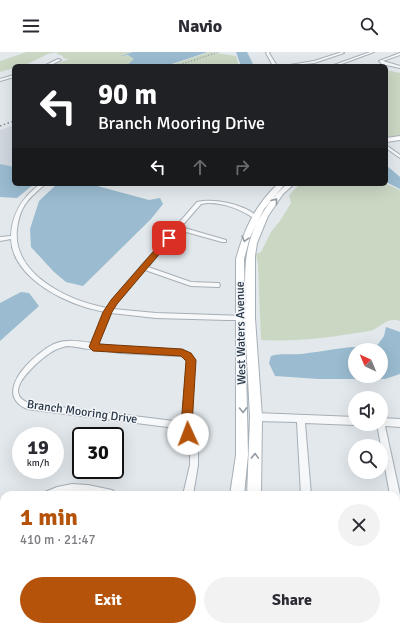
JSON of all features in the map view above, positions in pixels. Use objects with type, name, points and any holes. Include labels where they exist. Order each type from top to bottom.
[{"type":"street","points":[[269,52],[268,53],[273,64]]},
{"type":"street","points":[[300,64],[314,62],[342,52],[359,57]]},
{"type":"street","points":[[340,64],[373,52]]},
{"type":"street","points":[[386,64],[380,61],[400,54]]},
{"type":"street","points":[[50,64],[59,60]]},
{"type":"street","points":[[388,64],[400,67]]},
{"type":"street","points":[[0,80],[12,77]]},
{"type":"street","points":[[388,140],[400,138]]},
{"type":"street","points":[[388,145],[400,142]]},
{"type":"street","points":[[388,147],[400,157]]},
{"type":"street","points":[[40,186],[17,211],[14,225],[14,237],[15,245],[28,271],[46,287],[76,303],[108,312],[137,315],[245,318]]},
{"type":"street","name":"West Waters Avenue","points":[[254,491],[256,417],[240,258],[250,213],[280,186]]},
{"type":"street","name":"West Waters Avenue","points":[[238,491],[242,455],[245,318],[249,268],[253,243],[268,211],[281,193],[289,186]]},
{"type":"street","points":[[93,347],[108,312],[144,267],[199,204],[204,201],[211,201],[250,213]]},
{"type":"street","points":[[178,228],[224,241]]},
{"type":"street","points":[[0,239],[14,237]]},
{"type":"street","points":[[144,267],[191,284],[217,285]]},
{"type":"street","name":"Branch Mooring Drive","points":[[186,426],[27,406],[19,402],[14,397],[14,388],[18,378],[50,348],[64,344],[182,353],[188,356],[191,360],[186,426],[194,447],[194,466],[189,491]]},
{"type":"street","points":[[256,417],[348,421]]},
{"type":"street","points":[[301,419],[306,491]]},
{"type":"street","points":[[388,423],[400,423]]},
{"type":"street","points":[[383,431],[394,491]]},
{"type":"street","points":[[56,491],[60,489],[74,488],[90,491]]},
{"type":"shaded area","points":[[12,126],[12,176],[0,173],[0,130]]},
{"type":"green space","points":[[27,52],[57,52],[48,54],[27,64],[12,64],[12,69],[0,72],[0,61]]},
{"type":"green space","points":[[57,52],[133,52],[122,55],[131,56],[134,59],[128,64],[56,64],[69,59],[63,58],[63,56],[57,54]]},
{"type":"green space","points":[[210,52],[236,56],[238,64],[174,64]]},
{"type":"green space","points":[[388,70],[400,73],[400,135],[388,137]]},
{"type":"green space","points":[[388,185],[400,190],[400,321],[391,320],[373,330],[342,335],[302,340],[261,340],[258,265],[256,254],[261,252],[271,232],[291,203],[289,195],[298,186]]},
{"type":"water","points":[[133,52],[208,52],[172,64],[128,64],[134,59],[128,55],[120,56]]},
{"type":"water","points":[[236,52],[247,52],[253,64],[240,64]]},
{"type":"water","points":[[0,164],[12,167],[12,186],[32,186],[17,198],[0,197]]},
{"type":"water","points":[[388,167],[400,177],[400,189],[388,183]]},
{"type":"water","points":[[55,186],[97,186],[149,200],[160,198],[163,204],[151,219],[83,286],[66,282],[54,272],[31,247],[30,229],[39,201]]},
{"type":"water","points":[[21,292],[29,293],[39,306],[0,341],[0,303]]},
{"type":"water","points":[[386,327],[400,332],[400,374],[388,378],[388,343],[379,343],[384,336]]},
{"type":"water","points":[[348,348],[348,379],[275,376],[269,363],[271,356],[282,354],[302,354]]},
{"type":"railway","points":[[183,64],[218,52]]},
{"type":"railway","points":[[0,126],[12,122]]},
{"type":"route","points":[[169,238],[114,302],[108,312],[93,347],[182,353],[188,356],[191,360],[186,426],[188,434]]}]
